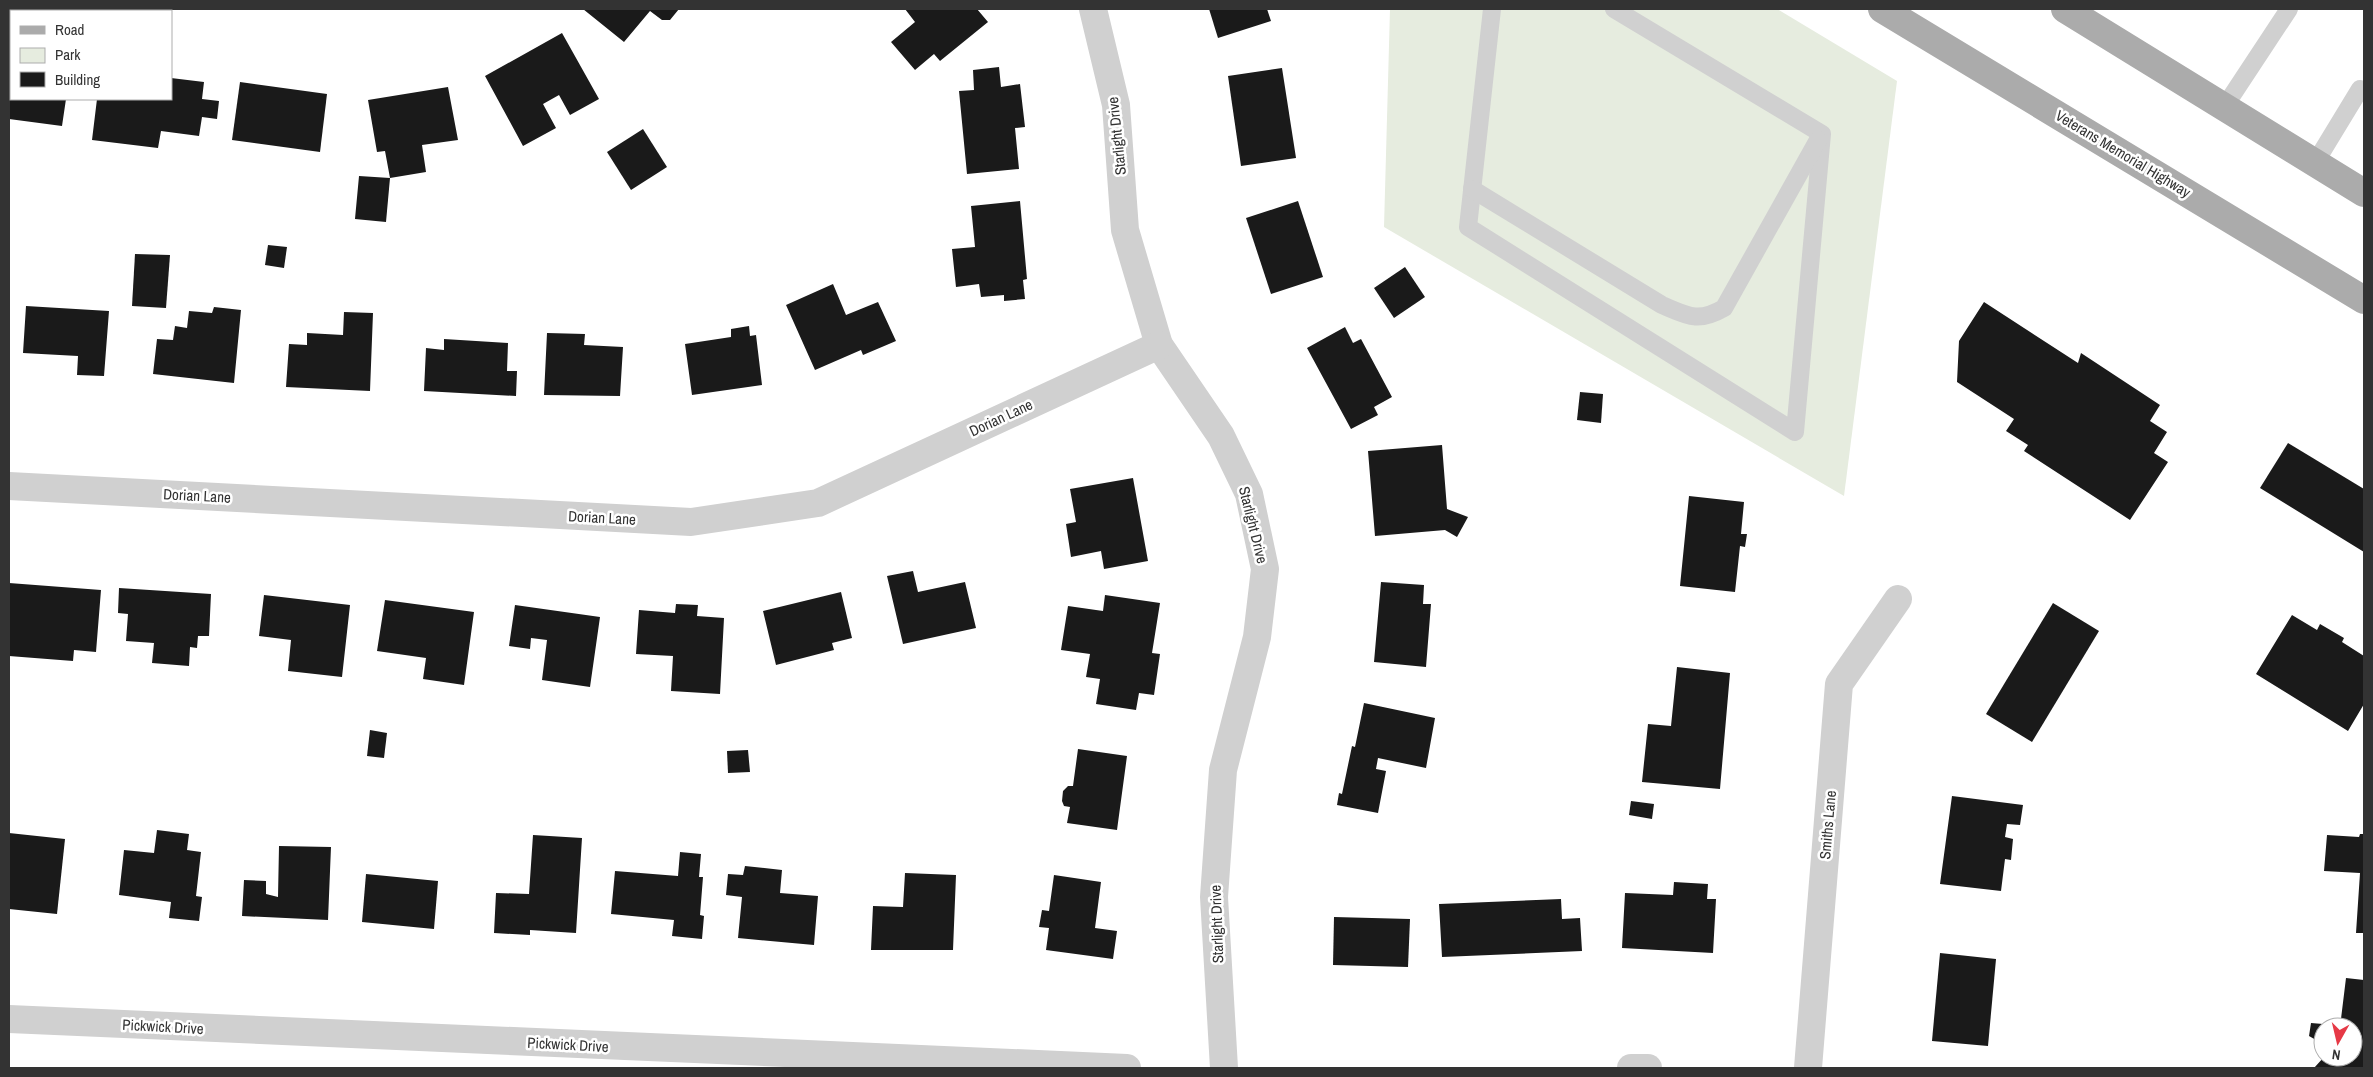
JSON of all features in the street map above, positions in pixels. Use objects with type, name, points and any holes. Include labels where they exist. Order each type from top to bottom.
[{"type":"main road","name":"Veterans Memorial Highway","points":[[1882,9],[2364,300]]},
{"type":"main road","points":[[2065,9],[2364,193]]},
{"type":"street","name":"Starlight Drive","points":[[1093,9],[1116,105],[1126,230],[1159,345],[1221,436],[1248,494],[1265,568],[1257,637],[1223,770],[1214,897],[1224,1068]]},
{"type":"street","name":"Dorian Lane","points":[[9,486],[691,522],[818,503],[1159,345]]},
{"type":"street","name":"Smiths Lane","points":[[1808,1068],[1839,684],[1898,599]]},
{"type":"street","name":"Pickwick Drive","points":[[9,1020],[691,1059],[1128,1068]]},
{"type":"street","points":[[1631,1068],[1648,1068]]},
{"type":"lane","points":[[1492,9],[1468,227],[1795,432],[1822,134]]},
{"type":"lane","points":[[1614,9],[1822,134]]},
{"type":"lane","points":[[2225,106],[2289,9]]},
{"type":"lane","points":[[2314,163],[2363,89]]},
{"type":"lane","points":[[1472,189],[1662,305],[1688,316],[1710,317],[1724,308],[1822,134]]},
{"type":"green space","points":[[1390,9],[1777,9],[1897,81],[1844,496],[1384,227]]},
{"type":"building","points":[[583,9],[679,9],[670,20],[662,20],[650,11],[624,42]]},
{"type":"building","points":[[905,9],[977,9],[988,22],[940,61],[934,54],[915,70],[891,42],[915,22]]},
{"type":"building","points":[[1209,9],[1267,9],[1271,21],[1218,38]]},
{"type":"building","points":[[562,33],[599,99],[570,115],[559,95],[543,104],[556,128],[523,146],[485,76]]},
{"type":"building","points":[[9,65],[10,100],[66,100],[62,126],[9,119]]},
{"type":"building","points":[[999,67],[1001,87],[1020,84],[1025,127],[1015,128],[1019,169],[967,174],[959,91],[974,90],[973,70]]},
{"type":"building","points":[[1282,68],[1296,158],[1241,166],[1228,76]]},
{"type":"building","points":[[172,78],[204,82],[202,99],[219,101],[217,119],[202,117],[199,136],[161,131],[158,148],[92,140],[97,100],[172,100]]},
{"type":"building","points":[[240,82],[327,94],[320,152],[232,140]]},
{"type":"building","points":[[448,87],[458,140],[422,145],[426,172],[390,178],[385,151],[377,152],[368,100]]},
{"type":"building","points":[[643,129],[667,167],[631,190],[607,152]]},
{"type":"building","points":[[359,176],[390,178],[386,222],[355,219]]},
{"type":"building","points":[[1020,201],[1027,279],[1023,280],[1025,299],[1004,301],[1004,295],[981,297],[979,284],[956,287],[952,249],[975,247],[971,206]]},
{"type":"building","points":[[1298,201],[1323,277],[1271,294],[1246,218]]},
{"type":"building","points":[[268,245],[287,247],[284,268],[265,265]]},
{"type":"building","points":[[135,254],[170,255],[166,308],[132,306]]},
{"type":"building","points":[[1405,267],[1425,297],[1394,318],[1374,288]]},
{"type":"building","points":[[833,284],[846,315],[878,302],[896,341],[863,355],[861,350],[815,370],[786,305]]},
{"type":"building","points":[[1984,302],[2078,363],[2081,353],[2160,405],[2150,421],[2167,432],[2154,453],[2168,462],[2130,520],[2024,451],[2028,445],[2006,431],[2014,419],[1957,382],[1959,341]]},
{"type":"building","points":[[26,306],[109,311],[104,376],[77,375],[78,356],[23,353]]},
{"type":"building","points":[[214,307],[241,310],[234,383],[153,374],[157,339],[173,340],[175,326],[187,328],[189,311],[212,313]]},
{"type":"building","points":[[344,312],[373,313],[370,391],[286,387],[289,344],[307,345],[307,333],[343,335]]},
{"type":"building","points":[[749,326],[750,336],[756,335],[762,385],[692,395],[685,344],[731,337],[731,329]]},
{"type":"building","points":[[1345,327],[1353,343],[1361,339],[1392,397],[1374,407],[1378,415],[1351,429],[1307,348]]},
{"type":"building","points":[[547,333],[585,334],[584,345],[623,347],[620,396],[544,395]]},
{"type":"building","points":[[444,339],[508,343],[507,371],[517,371],[516,396],[424,391],[426,348],[444,350]]},
{"type":"building","points":[[1580,392],[1603,394],[1601,423],[1577,420]]},
{"type":"building","points":[[2288,443],[2364,489],[2364,552],[2260,488]]},
{"type":"building","points":[[1442,445],[1447,509],[1468,517],[1457,537],[1445,530],[1375,536],[1368,451]]},
{"type":"building","points":[[1133,478],[1148,561],[1104,569],[1101,551],[1071,557],[1066,524],[1076,522],[1070,489]]},
{"type":"building","points":[[1689,496],[1744,502],[1741,534],[1747,534],[1745,547],[1740,546],[1735,592],[1680,586]]},
{"type":"building","points":[[913,571],[918,592],[965,582],[976,628],[903,644],[887,576]]},
{"type":"building","points":[[1381,582],[1424,585],[1423,604],[1431,604],[1426,667],[1374,662]]},
{"type":"building","points":[[9,583],[101,590],[96,652],[74,650],[73,661],[9,656]]},
{"type":"building","points":[[119,588],[211,594],[209,636],[198,636],[197,648],[190,647],[189,666],[152,663],[154,643],[126,641],[128,614],[118,613]]},
{"type":"building","points":[[841,592],[852,638],[832,643],[834,650],[776,665],[763,611]]},
{"type":"building","points":[[264,595],[350,605],[342,677],[288,671],[291,640],[259,636]]},
{"type":"building","points":[[1105,595],[1160,603],[1152,653],[1160,654],[1154,695],[1139,693],[1136,710],[1096,704],[1100,679],[1086,677],[1090,654],[1061,650],[1068,606],[1103,611]]},
{"type":"building","points":[[385,600],[474,612],[464,685],[423,679],[426,658],[377,651]]},
{"type":"building","points":[[2053,603],[2099,631],[2032,742],[1986,714]]},
{"type":"building","points":[[676,604],[698,605],[697,616],[724,618],[720,694],[671,691],[673,656],[636,654],[639,610],[675,613]]},
{"type":"building","points":[[515,605],[600,617],[590,687],[542,680],[547,640],[531,638],[530,649],[509,646]]},
{"type":"building","points":[[2292,615],[2317,630],[2320,624],[2344,638],[2342,642],[2364,656],[2364,704],[2348,731],[2256,674]]},
{"type":"building","points":[[1677,667],[1730,673],[1720,789],[1642,782],[1648,724],[1671,726]]},
{"type":"building","points":[[1364,703],[1435,718],[1426,768],[1378,758],[1376,769],[1386,771],[1378,813],[1337,805],[1339,793],[1342,794],[1352,746],[1355,747]]},
{"type":"building","points":[[370,730],[387,733],[384,758],[367,756]]},
{"type":"building","points":[[1078,749],[1127,756],[1117,830],[1067,823],[1070,807],[1064,806],[1062,801],[1063,791],[1068,786],[1073,786]]},
{"type":"building","points":[[748,750],[750,772],[728,773],[727,751]]},
{"type":"building","points":[[1952,796],[2023,805],[2020,825],[2007,824],[2005,837],[2013,839],[2011,860],[2005,859],[2001,891],[1940,884]]},
{"type":"building","points":[[1631,801],[1654,804],[1652,819],[1629,815]]},
{"type":"building","points":[[157,830],[189,834],[187,850],[201,852],[196,896],[202,897],[199,921],[169,918],[171,902],[119,895],[124,850],[154,853]]},
{"type":"building","points":[[9,833],[65,839],[57,914],[9,909]]},
{"type":"building","points":[[2360,834],[2364,834],[2364,933],[2356,933],[2360,873],[2324,871],[2327,835],[2359,837]]},
{"type":"building","points":[[533,835],[582,838],[576,933],[530,930],[530,935],[494,933],[496,893],[529,894]]},
{"type":"building","points":[[279,846],[331,847],[328,920],[242,916],[244,880],[266,881],[266,894],[278,897]]},
{"type":"building","points":[[680,852],[701,854],[699,877],[703,877],[700,915],[704,916],[702,939],[672,936],[674,920],[611,914],[615,871],[678,876]]},
{"type":"building","points":[[745,866],[782,870],[780,893],[818,896],[814,945],[738,938],[742,897],[726,895],[728,874],[743,875]]},
{"type":"building","points":[[905,873],[956,875],[953,950],[871,950],[873,906],[903,907]]},
{"type":"building","points":[[366,874],[438,881],[434,929],[362,922]]},
{"type":"building","points":[[1054,875],[1101,882],[1095,928],[1117,931],[1113,959],[1046,950],[1049,928],[1039,927],[1042,910],[1049,911]]},
{"type":"building","points":[[1674,882],[1708,884],[1707,899],[1716,899],[1713,953],[1622,948],[1625,893],[1673,895]]},
{"type":"building","points":[[1561,899],[1562,919],[1580,918],[1582,951],[1442,957],[1439,904]]},
{"type":"building","points":[[1334,917],[1410,919],[1408,967],[1333,965]]},
{"type":"building","points":[[1940,953],[1996,959],[1988,1046],[1932,1041]]},
{"type":"building","points":[[2346,978],[2364,980],[2364,1068],[2314,1068],[2363,1067],[2363,1017],[2341,1017]]},
{"type":"building","points":[[2311,1023],[2313,1023],[2313,1038],[2309,1036]]}]
